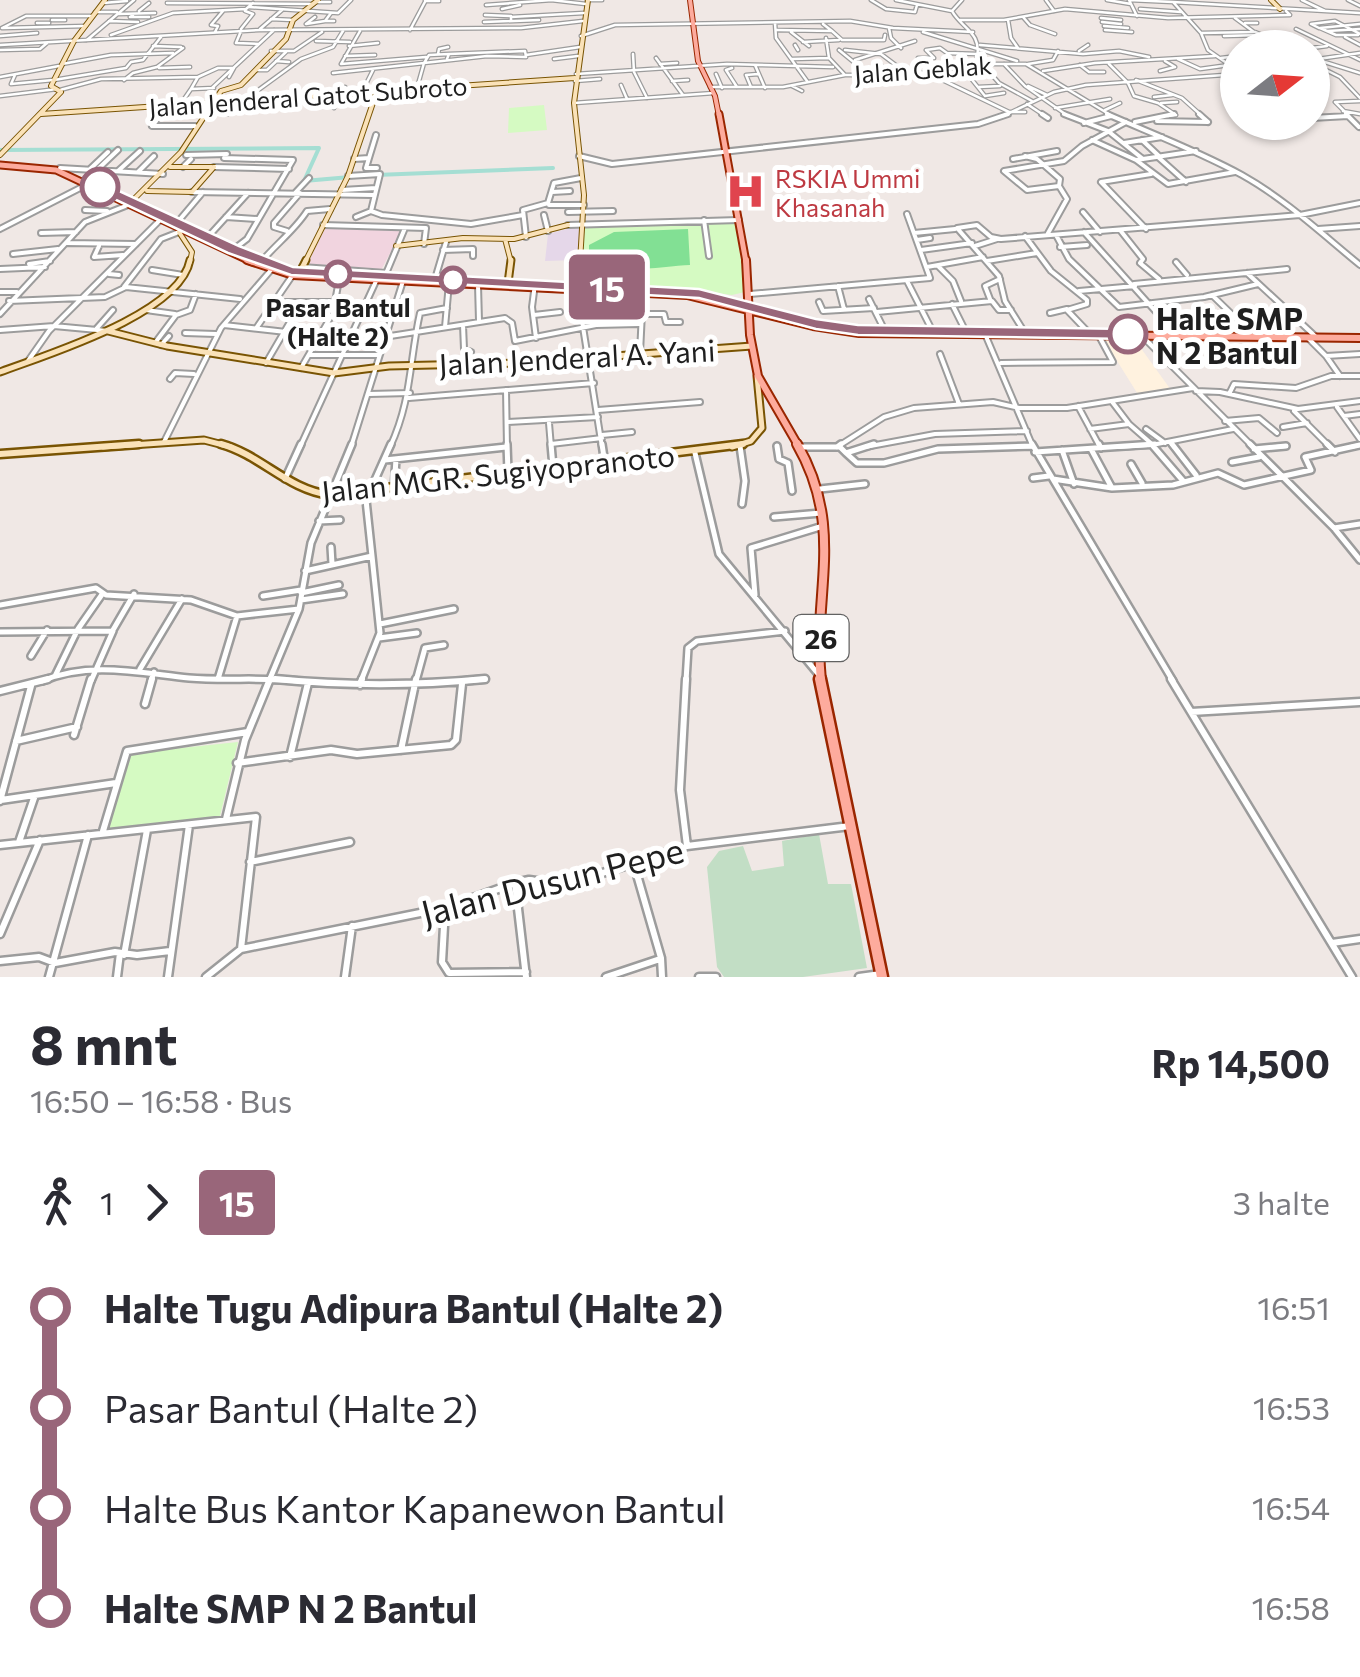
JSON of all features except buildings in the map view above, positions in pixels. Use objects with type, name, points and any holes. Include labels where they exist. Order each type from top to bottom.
[{"type":"main road","points":[[1272,0],[1280,9]]},
{"type":"main road","points":[[578,288],[584,208],[574,103],[587,1]]},
{"type":"main road","points":[[2,157],[59,90],[51,86],[60,65],[103,2]]},
{"type":"main road","points":[[129,204],[169,167],[224,89],[237,87],[248,78],[291,33],[293,20],[316,2]]},
{"type":"main road","points":[[690,5],[700,66],[716,89],[750,308]]},
{"type":"main road","name":"Jalan Jenderal Gatot Subroto","points":[[40,114],[213,104],[344,90],[575,78]]},
{"type":"main road","points":[[298,271],[349,177],[376,90]]},
{"type":"main road","points":[[2,157],[60,168],[160,220],[271,270],[703,297],[829,327],[885,331],[1360,337]]},
{"type":"main road","points":[[2,157],[49,168],[243,256],[298,271]]},
{"type":"main road","points":[[169,167],[215,167]]},
{"type":"main road","points":[[144,191],[192,192],[215,167]]},
{"type":"main road","points":[[396,246],[505,239],[568,225]]},
{"type":"main road","points":[[0,372],[108,331],[144,310],[183,275],[192,252],[179,229]]},
{"type":"main road","points":[[505,239],[511,261],[508,282]]},
{"type":"main road","points":[[382,276],[403,281],[536,285]]},
{"type":"main road","points":[[578,288],[699,293],[840,331],[1175,336]]},
{"type":"main road","name":"26","points":[[750,308],[756,370],[820,489],[826,525],[820,677],[882,976]]},
{"type":"main road","name":"Jalan Jenderal A. Yani","points":[[108,331],[206,353],[334,373],[410,365],[752,346]]},
{"type":"main road","points":[[740,446],[756,437],[764,420],[756,370]]},
{"type":"main road","name":"Jalan MGR. Sugiyopranoto","points":[[0,454],[194,440],[226,444],[308,492],[330,495],[740,446]]},
{"type":"street","points":[[103,2],[132,0]]},
{"type":"street","points":[[87,40],[132,0]]},
{"type":"street","points":[[1,28],[34,19],[215,2],[331,13],[342,12],[351,0]]},
{"type":"street","points":[[483,28],[486,3],[520,8],[523,3],[602,0]]},
{"type":"street","points":[[871,0],[883,8],[910,12],[915,12],[917,5]]},
{"type":"street","points":[[896,0],[952,11],[973,32],[982,64],[1048,118]]},
{"type":"street","points":[[952,11],[962,0]]},
{"type":"street","points":[[1046,0],[1054,10]]},
{"type":"street","points":[[1107,0],[1130,4]]},
{"type":"street","points":[[1137,16],[1129,0],[1235,2],[1286,11],[1360,14]]},
{"type":"street","points":[[1244,0],[1250,6]]},
{"type":"street","points":[[1302,11],[1302,0],[1327,13]]},
{"type":"street","points":[[1348,0],[1360,6]]},
{"type":"street","points":[[173,13],[225,10],[272,1],[330,3],[325,9]]},
{"type":"street","points":[[410,30],[426,1],[439,2]]},
{"type":"street","points":[[551,1],[554,14]]},
{"type":"street","points":[[1084,10],[1086,2]]},
{"type":"street","points":[[1172,2],[1220,59]]},
{"type":"street","points":[[149,3],[130,18],[149,17]]},
{"type":"street","points":[[109,21],[163,20],[183,4]]},
{"type":"street","points":[[104,38],[143,23],[163,6]]},
{"type":"street","points":[[250,6],[245,12],[253,14]]},
{"type":"street","points":[[265,7],[253,14],[236,43],[282,43]]},
{"type":"street","points":[[191,8],[200,10]]},
{"type":"street","points":[[259,30],[284,8]]},
{"type":"street","points":[[1140,8],[1182,12]]},
{"type":"street","points":[[95,13],[113,10]]},
{"type":"street","points":[[214,32],[218,26],[211,25],[225,10]]},
{"type":"street","points":[[960,20],[999,20],[1054,10],[1084,10],[1121,20],[1131,31],[1103,24],[1121,20],[1137,16],[1290,16],[1286,11]]},
{"type":"street","points":[[120,11],[135,11]]},
{"type":"street","points":[[994,12],[999,20]]},
{"type":"street","points":[[326,20],[331,13]]},
{"type":"street","points":[[484,22],[584,13]]},
{"type":"street","points":[[299,15],[326,20]]},
{"type":"street","points":[[485,15],[511,20]]},
{"type":"street","points":[[331,30],[338,16]]},
{"type":"street","points":[[316,17],[306,24],[334,20]]},
{"type":"street","points":[[539,18],[541,26]]},
{"type":"street","points":[[1023,18],[1030,25],[1055,34]]},
{"type":"street","points":[[1174,18],[1181,24]]},
{"type":"street","points":[[1235,18],[1251,30]]},
{"type":"street","points":[[34,19],[65,20]]},
{"type":"street","points":[[25,28],[34,19]]},
{"type":"street","points":[[270,19],[293,20]]},
{"type":"street","points":[[1008,19],[1010,38],[1018,48]]},
{"type":"street","points":[[249,20],[258,20]]},
{"type":"street","points":[[1322,30],[1311,24],[1351,20],[1360,33]]},
{"type":"street","points":[[0,48],[28,42],[51,21]]},
{"type":"street","points":[[15,42],[289,29],[541,26],[583,21]]},
{"type":"street","points":[[1334,21],[1360,33]]},
{"type":"street","points":[[776,26],[821,22],[973,32]]},
{"type":"street","points":[[821,22],[842,40],[846,50]]},
{"type":"street","points":[[1242,23],[1258,23]]},
{"type":"street","points":[[581,36],[607,26],[692,24],[832,32]]},
{"type":"street","points":[[868,24],[871,48]]},
{"type":"street","points":[[1,28],[104,25]]},
{"type":"street","points":[[1320,28],[1342,25],[1360,33]]},
{"type":"street","points":[[776,26],[776,38],[807,81]]},
{"type":"street","points":[[791,28],[806,44]]},
{"type":"street","points":[[889,28],[893,41],[901,48]]},
{"type":"street","points":[[916,29],[1026,64],[1050,61],[1058,51]]},
{"type":"street","points":[[212,88],[274,30]]},
{"type":"street","points":[[274,49],[297,50],[324,30]]},
{"type":"street","points":[[360,30],[333,73],[491,56],[524,59],[526,55],[580,47]]},
{"type":"street","points":[[1330,32],[1351,30]]},
{"type":"street","points":[[274,49],[332,48],[343,31]]},
{"type":"street","points":[[1201,32],[1220,33]]},
{"type":"street","points":[[0,36],[37,33]]},
{"type":"street","points":[[824,33],[834,67],[845,76]]},
{"type":"street","points":[[1213,33],[1220,36]]},
{"type":"street","points":[[1330,33],[1350,40],[1360,33]]},
{"type":"street","points":[[1340,35],[1360,33]]},
{"type":"street","points":[[782,46],[885,40],[884,34]]},
{"type":"street","points":[[15,75],[11,84],[127,68],[130,62],[142,60],[164,35]]},
{"type":"street","points":[[313,41],[378,43]]},
{"type":"street","points":[[855,60],[915,41]]},
{"type":"street","points":[[0,48],[39,49],[47,43]]},
{"type":"street","points":[[1081,52],[1088,45]]},
{"type":"street","points":[[150,69],[183,48],[153,46]]},
{"type":"street","points":[[994,54],[995,46]]},
{"type":"street","points":[[918,58],[934,58],[926,50],[940,48],[948,54],[995,46],[1120,52],[1152,58]]},
{"type":"street","points":[[1330,46],[1360,60]]},
{"type":"street","points":[[830,50],[871,48],[892,56],[909,75]]},
{"type":"street","points":[[994,54],[1008,55],[1010,48]]},
{"type":"street","points":[[839,50],[872,74],[881,65]]},
{"type":"street","points":[[246,99],[246,95],[316,51]]},
{"type":"street","points":[[340,64],[448,53],[520,51],[526,55]]},
{"type":"street","points":[[267,70],[286,52]]},
{"type":"street","points":[[1081,52],[1091,69]]},
{"type":"street","points":[[1330,57],[1360,52]]},
{"type":"street","points":[[0,77],[107,56],[173,53]]},
{"type":"street","points":[[458,53],[468,54]]},
{"type":"street","points":[[124,60],[132,54]]},
{"type":"street","points":[[633,54],[634,72],[647,98]]},
{"type":"street","points":[[1129,54],[1137,60]]},
{"type":"street","points":[[345,56],[375,55]]},
{"type":"street","points":[[104,79],[101,73],[107,56]]},
{"type":"street","points":[[417,88],[426,56]]},
{"type":"street","points":[[554,59],[578,56]]},
{"type":"street","points":[[1080,66],[1091,69],[1152,58],[1220,57]]},
{"type":"street","points":[[656,58],[683,95]]},
{"type":"street","points":[[792,58],[830,58]]},
{"type":"street","points":[[1175,58],[1205,73],[1220,71]]},
{"type":"street","points":[[1160,70],[1175,67],[1162,59]]},
{"type":"street","points":[[276,61],[288,62]]},
{"type":"street","points":[[898,62],[906,61]]},
{"type":"street","points":[[660,64],[677,62]]},
{"type":"street","points":[[950,62],[961,66],[986,98]]},
{"type":"street","points":[[1003,63],[1024,86],[1070,118],[1106,130]]},
{"type":"street","points":[[1108,63],[1134,96],[1158,103],[1189,124]]},
{"type":"street","points":[[1125,63],[1136,68]]},
{"type":"street","points":[[755,64],[764,88]]},
{"type":"street","name":"Jalan Geblak","points":[[574,103],[737,87],[792,86],[807,81],[815,72],[845,76],[909,75],[982,64],[1026,64],[1102,111],[1238,172],[1300,215],[1360,265]]},
{"type":"street","points":[[1330,64],[1360,70]]},
{"type":"street","points":[[575,78],[700,66],[796,66],[815,72],[834,67]]},
{"type":"street","points":[[1040,72],[1080,66],[1104,72]]},
{"type":"street","points":[[124,80],[150,69],[190,67]]},
{"type":"street","points":[[180,105],[197,78],[218,68],[234,68]]},
{"type":"street","points":[[255,70],[285,70]]},
{"type":"street","points":[[366,84],[373,70]]},
{"type":"street","points":[[727,71],[737,87]]},
{"type":"street","points":[[579,156],[606,164],[978,124],[1066,89],[1220,71]]},
{"type":"street","points":[[1330,71],[1360,100]]},
{"type":"street","points":[[751,88],[743,73],[758,74]]},
{"type":"street","points":[[929,73],[1009,112],[1025,112]]},
{"type":"street","points":[[716,74],[716,89]]},
{"type":"street","points":[[37,82],[41,76]]},
{"type":"street","points":[[0,93],[59,90],[104,79],[248,78]]},
{"type":"street","points":[[575,78],[600,80]]},
{"type":"street","points":[[1133,79],[1175,95],[1195,107],[1208,122],[1164,124],[1154,119]]},
{"type":"street","points":[[672,81],[688,80]]},
{"type":"street","points":[[622,85],[627,99]]},
{"type":"street","points":[[792,86],[802,91]]},
{"type":"street","points":[[978,87],[1005,86]]},
{"type":"street","points":[[1024,86],[1047,95]]},
{"type":"street","points":[[191,89],[224,89]]},
{"type":"street","points":[[334,108],[344,90]]},
{"type":"street","points":[[606,90],[613,102]]},
{"type":"street","points":[[986,98],[1004,94]]},
{"type":"street","points":[[1154,97],[1175,95]]},
{"type":"street","points":[[1055,108],[1110,98]]},
{"type":"street","points":[[1359,127],[1336,101],[1360,100]]},
{"type":"street","points":[[228,114],[236,101]]},
{"type":"street","points":[[1158,103],[1177,102]]},
{"type":"street","points":[[1102,111],[1120,103]]},
{"type":"street","points":[[166,105],[152,126],[195,126]]},
{"type":"street","points":[[1155,112],[1169,110]]},
{"type":"street","points":[[1342,111],[1360,116]]},
{"type":"street","points":[[1070,118],[1082,114]]},
{"type":"street","points":[[1059,186],[1026,190],[1004,171],[1064,161],[1106,130],[1176,115]]},
{"type":"street","points":[[1081,124],[1113,116]]},
{"type":"street","points":[[1330,118],[1360,116]]},
{"type":"street","points":[[1095,121],[1143,159]]},
{"type":"street","points":[[376,136],[366,168],[377,168]]},
{"type":"street","points":[[1126,145],[1165,136]]},
{"type":"street","points":[[1154,139],[1163,145]]},
{"type":"street","points":[[1092,140],[1136,160],[1198,151]]},
{"type":"street","points":[[1142,140],[1186,183]]},
{"type":"street","points":[[1126,145],[1147,145]]},
{"type":"street","points":[[215,167],[232,148]]},
{"type":"street","points":[[92,170],[118,150]]},
{"type":"street","points":[[118,171],[140,151]]},
{"type":"street","points":[[1013,159],[1057,151]]},
{"type":"street","points":[[92,170],[108,152]]},
{"type":"street","points":[[138,172],[154,156]]},
{"type":"street","points":[[1025,156],[1056,176],[1067,203],[1052,235]]},
{"type":"street","points":[[183,167],[188,157],[292,159],[246,241],[234,250]]},
{"type":"street","points":[[354,159],[369,158]]},
{"type":"street","points":[[1136,160],[1166,184],[1238,172]]},
{"type":"street","points":[[215,167],[288,168]]},
{"type":"street","points":[[60,168],[162,174]]},
{"type":"street","points":[[1146,228],[1101,182],[1151,174]]},
{"type":"street","points":[[349,177],[380,175],[372,211]]},
{"type":"street","points":[[1056,176],[1066,176]]},
{"type":"street","points":[[546,205],[555,182],[581,178]]},
{"type":"street","points":[[307,180],[274,227],[296,228],[309,209],[330,209]]},
{"type":"street","points":[[0,230],[15,226],[42,208],[59,204],[86,184]]},
{"type":"street","points":[[340,193],[376,188]]},
{"type":"street","points":[[552,192],[570,191]]},
{"type":"street","points":[[192,192],[373,195]]},
{"type":"street","points":[[126,288],[123,286],[161,238],[179,229],[203,192]]},
{"type":"street","points":[[207,238],[248,193]]},
{"type":"street","points":[[0,314],[87,220],[129,204]]},
{"type":"street","points":[[526,236],[524,210],[546,205],[613,210]]},
{"type":"street","points":[[920,250],[1025,236],[1300,215],[1358,206]]},
{"type":"street","points":[[568,212],[584,208]]},
{"type":"street","points":[[85,210],[110,212]]},
{"type":"street","points":[[356,217],[372,211],[461,226],[504,222],[523,215]]},
{"type":"street","points":[[1083,212],[1100,232]]},
{"type":"street","points":[[750,294],[930,278],[907,214]]},
{"type":"street","points":[[544,215],[548,231]]},
{"type":"street","points":[[226,217],[257,220]]},
{"type":"street","points":[[28,361],[54,326],[160,220]]},
{"type":"street","points":[[704,220],[709,256]]},
{"type":"street","points":[[568,225],[584,221],[738,220]]},
{"type":"street","points":[[323,225],[428,228],[424,244]]},
{"type":"street","points":[[914,233],[975,225],[997,239]]},
{"type":"street","points":[[1349,226],[1360,235]]},
{"type":"street","points":[[1316,229],[1360,226]]},
{"type":"street","points":[[286,478],[405,228]]},
{"type":"street","points":[[261,262],[287,230]]},
{"type":"street","points":[[956,230],[986,258],[1001,279],[1011,310],[1025,332]]},
{"type":"street","points":[[1120,230],[1136,246],[1143,260],[1140,264],[1160,279]]},
{"type":"street","points":[[41,233],[76,232]]},
{"type":"street","points":[[1084,232],[1152,304],[1185,348]]},
{"type":"street","points":[[1052,235],[1119,307],[1212,295],[1258,284]]},
{"type":"street","points":[[1025,236],[1055,275],[1086,298],[1087,304],[1050,313]]},
{"type":"street","points":[[917,240],[930,238]]},
{"type":"street","points":[[430,280],[446,242]]},
{"type":"street","points":[[67,243],[136,244]]},
{"type":"street","points":[[1060,247],[1087,245]]},
{"type":"street","points":[[99,246],[94,257],[126,255]]},
{"type":"street","points":[[13,254],[61,249]]},
{"type":"street","points":[[443,250],[474,249],[473,256]]},
{"type":"street","points":[[927,267],[1037,254]]},
{"type":"street","points":[[29,264],[50,261]]},
{"type":"street","points":[[1176,262],[1189,278]]},
{"type":"street","points":[[0,269],[45,266]]},
{"type":"street","points":[[938,266],[953,281],[961,301]]},
{"type":"street","points":[[1078,291],[1160,279],[1287,269]]},
{"type":"street","points":[[152,270],[183,275]]},
{"type":"street","points":[[164,442],[216,334],[240,298],[271,270]]},
{"type":"street","points":[[257,326],[298,271],[382,276]]},
{"type":"street","points":[[108,274],[118,275]]},
{"type":"street","points":[[1247,274],[1311,337],[1340,376]]},
{"type":"street","points":[[301,368],[333,313],[339,276]]},
{"type":"street","points":[[990,300],[986,286],[1001,279]]},
{"type":"street","points":[[906,280],[934,332]]},
{"type":"street","points":[[226,819],[248,732],[299,609],[304,572],[319,521],[369,394],[403,281]]},
{"type":"street","points":[[443,341],[449,283]]},
{"type":"street","points":[[478,284],[480,322]]},
{"type":"street","points":[[536,285],[536,338]]},
{"type":"street","points":[[838,286],[844,309]]},
{"type":"street","points":[[9,302],[114,296],[126,288],[240,298]]},
{"type":"street","points":[[578,288],[605,464]]},
{"type":"street","points":[[0,292],[20,292]]},
{"type":"street","points":[[640,353],[642,292]]},
{"type":"street","points":[[144,310],[176,314],[190,310],[196,293]]},
{"type":"street","points":[[1212,295],[1244,327]]},
{"type":"street","points":[[869,299],[885,331]]},
{"type":"street","points":[[819,302],[822,311],[923,307],[961,301],[992,301],[999,310],[1011,310]]},
{"type":"street","points":[[275,302],[335,302]]},
{"type":"street","points":[[266,363],[301,303]]},
{"type":"street","points":[[952,304],[966,333]]},
{"type":"street","points":[[360,685],[380,638],[366,502],[399,431],[410,395],[410,365],[421,311],[447,308]]},
{"type":"street","points":[[1067,309],[1089,334]]},
{"type":"street","points":[[98,328],[112,310]]},
{"type":"street","points":[[333,313],[365,312]]},
{"type":"street","points":[[534,316],[560,312]]},
{"type":"street","points":[[164,342],[176,314]]},
{"type":"street","points":[[639,314],[664,314],[666,322],[680,322]]},
{"type":"street","points":[[383,338],[507,318],[512,323],[514,341],[583,327],[639,324]]},
{"type":"street","points":[[222,325],[257,326]]},
{"type":"street","points":[[463,325],[464,349],[470,352]]},
{"type":"street","points":[[0,330],[54,326],[108,331]]},
{"type":"street","points":[[257,326],[258,330],[286,333],[324,333]]},
{"type":"street","points":[[185,334],[216,334]]},
{"type":"street","points":[[985,334],[1034,449],[1352,977]]},
{"type":"street","points":[[1000,363],[1113,362],[1100,336]]},
{"type":"street","points":[[1143,336],[1334,528],[1360,560]]},
{"type":"street","points":[[940,354],[959,404]]},
{"type":"street","points":[[1326,356],[1360,354]]},
{"type":"street","points":[[310,355],[379,355]]},
{"type":"street","points":[[170,379],[175,374],[194,374]]},
{"type":"street","points":[[1229,394],[1235,384],[1293,388],[1340,376],[1360,377]]},
{"type":"street","points":[[369,394],[410,395],[594,383]]},
{"type":"street","points":[[506,390],[508,475]]},
{"type":"street","points":[[836,447],[890,414],[959,404],[993,402],[1018,408],[1078,406],[1194,390],[1292,409],[1335,407],[1360,400]]},
{"type":"street","points":[[508,422],[549,422],[700,402]]},
{"type":"street","points":[[1112,402],[1184,482]]},
{"type":"street","points":[[1078,406],[1101,449]]},
{"type":"street","points":[[1033,478],[1050,477],[1112,488],[1184,482],[1197,476],[1220,474],[1244,485],[1311,470],[1305,458],[1360,442],[1335,407]]},
{"type":"street","points":[[1292,409],[1335,452]]},
{"type":"street","points":[[1344,416],[1360,414]]},
{"type":"street","points":[[1225,421],[1258,418],[1277,433]]},
{"type":"street","points":[[549,422],[553,470]]},
{"type":"street","points":[[1282,427],[1307,423]]},
{"type":"street","points":[[1090,429],[1130,424]]},
{"type":"street","points":[[1146,429],[1167,442],[1197,476]]},
{"type":"street","points":[[800,447],[836,447],[857,464],[872,460],[886,463],[902,454],[968,446],[1101,449],[1152,445],[1233,429]]},
{"type":"street","points":[[846,452],[889,439],[956,430],[1027,430]]},
{"type":"street","points":[[551,444],[632,432]]},
{"type":"street","points":[[740,446],[745,481],[742,504]]},
{"type":"street","points":[[777,446],[779,459],[788,462],[792,491]]},
{"type":"street","points":[[1252,449],[1286,446]]},
{"type":"street","points":[[383,460],[506,447]]},
{"type":"street","points":[[1090,449],[1112,488]]},
{"type":"street","points":[[1062,450],[1074,484]]},
{"type":"street","points":[[695,452],[715,545],[733,574],[820,677]]},
{"type":"street","points":[[1232,462],[1260,456]]},
{"type":"street","points":[[394,489],[396,459]]},
{"type":"street","points":[[1131,464],[1142,483]]},
{"type":"street","points":[[820,489],[865,484]]},
{"type":"street","points":[[774,517],[824,513]]},
{"type":"street","points":[[319,521],[340,520]]},
{"type":"street","points":[[1334,528],[1360,524]]},
{"type":"street","points":[[756,600],[750,548],[826,525]]},
{"type":"street","points":[[331,547],[332,565]]},
{"type":"street","points":[[304,572],[372,556]]},
{"type":"street","points":[[301,594],[339,584]]},
{"type":"street","points":[[0,605],[86,588],[182,598],[237,616],[299,609]]},
{"type":"street","points":[[55,676],[78,629],[103,592]]},
{"type":"street","points":[[16,742],[76,731],[94,670],[134,594]]},
{"type":"street","points":[[263,596],[343,594]]},
{"type":"street","points":[[140,669],[182,598]]},
{"type":"street","points":[[380,624],[454,609]]},
{"type":"street","points":[[218,679],[237,616]]},
{"type":"street","points":[[31,656],[47,630]]},
{"type":"street","points":[[0,632],[113,631]]},
{"type":"street","points":[[686,846],[680,790],[688,648],[697,641],[785,632]]},
{"type":"street","points":[[380,638],[417,633]]},
{"type":"street","points":[[402,750],[423,650],[444,645]]},
{"type":"street","points":[[0,691],[94,670],[140,669],[218,679],[360,685],[462,684],[485,679]]},
{"type":"street","points":[[145,704],[154,672]]},
{"type":"street","points":[[290,757],[308,682]]},
{"type":"street","points":[[238,763],[331,750],[357,754],[455,743],[462,684]]},
{"type":"street","points":[[31,686],[0,800],[116,783]]},
{"type":"street","points":[[1191,712],[1360,702]]},
{"type":"street","points":[[104,832],[124,754],[248,732]]},
{"type":"street","points":[[19,842],[35,795]]},
{"type":"street","points":[[0,845],[226,819],[257,819],[241,949]]},
{"type":"street","points":[[168,977],[189,824]]},
{"type":"street","name":"Jalan Dusun Pepe","points":[[206,977],[241,949],[446,908],[516,883],[529,880],[565,884],[686,846],[850,826]]},
{"type":"street","points":[[116,977],[147,829]]},
{"type":"street","points":[[49,977],[88,835]]},
{"type":"street","points":[[0,934],[40,840]]},
{"type":"street","points":[[250,862],[350,842]]},
{"type":"street","points":[[633,861],[661,958],[662,977]]},
{"type":"street","points":[[446,908],[442,962],[449,973],[526,975],[516,883]]},
{"type":"street","points":[[345,977],[352,926]]},
{"type":"street","points":[[1332,943],[1360,939]]},
{"type":"street","points":[[0,961],[38,956],[55,963],[170,951]]},
{"type":"street","points":[[606,977],[661,958]]},
{"type":"street","points":[[859,977],[882,976]]},
{"type":"street","points":[[699,977],[716,977]]},
{"type":"shaded area","points":[[326,226],[403,229],[381,270],[307,265]]},
{"type":"shaded area","points":[[580,229],[577,260],[545,261],[548,234]]},
{"type":"shaded area","points":[[1104,340],[1135,340],[1171,390],[1139,396]]},
{"type":"green space","points":[[544,105],[547,130],[508,133],[509,108]]},
{"type":"green space","points":[[736,222],[745,292],[732,295],[669,287],[580,285],[585,226]]},
{"type":"green space","points":[[688,229],[690,265],[622,269],[597,264],[589,258],[589,245],[614,232]]},
{"type":"green space","points":[[238,742],[219,820],[104,831],[124,754]]},
{"type":"green space","points":[[819,834],[828,884],[851,884],[867,968],[803,977],[724,977],[717,967],[707,867],[719,851],[743,846],[752,871],[784,866],[782,841]]},
{"type":"waterway","points":[[0,150],[319,148],[304,181],[350,177]]},
{"type":"waterway","points":[[376,175],[553,168]]},
{"type":"bus line","name":"15","points":[[100,187],[234,250],[291,271],[699,293],[816,324],[858,330],[1128,334]]},
{"type":"place","name":"RSKIA Ummi Khasanah","points":[[745,192]]},
{"type":"place","name":"Pasar Bantul (Halte 2)","points":[[338,274]]},
{"type":"place","name":"Halte SMP N 2 Bantul","points":[[1128,334]]}]
